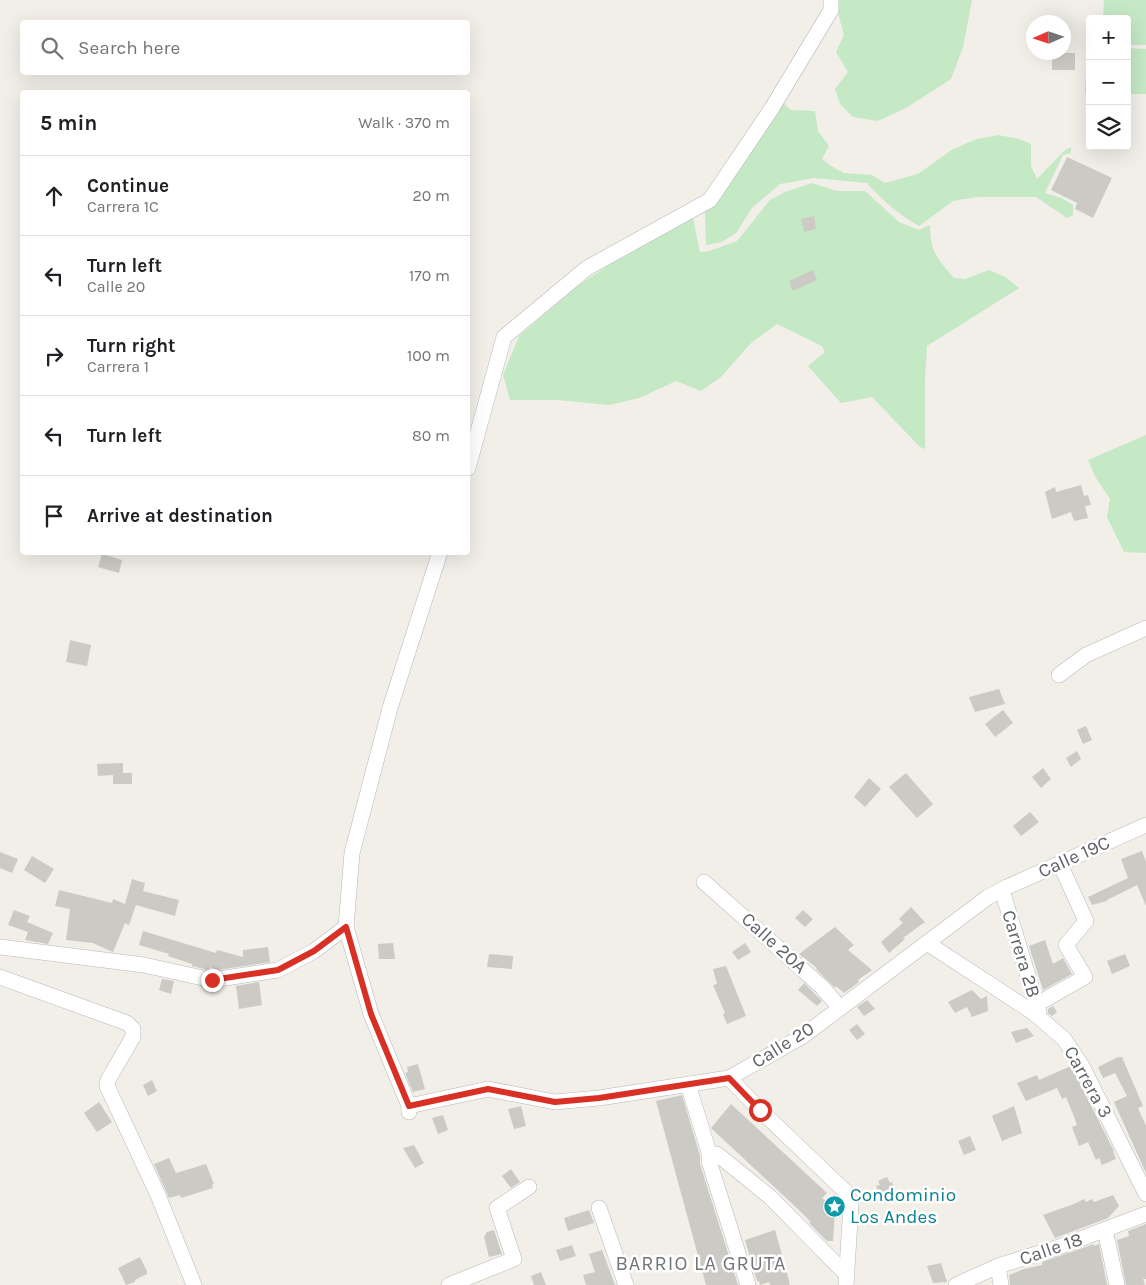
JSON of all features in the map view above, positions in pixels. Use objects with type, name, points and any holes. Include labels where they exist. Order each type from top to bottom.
[{"type":"street","points":[[470,461],[504,337],[587,268],[710,200],[772,108],[831,10],[831,0]]},
{"type":"street","points":[[0,947],[144,965],[212,980],[278,970],[314,951],[346,927],[352,853],[390,708],[439,555]]},
{"type":"street","points":[[1059,674],[1086,655],[1146,628]]},
{"type":"street","name":"Calle 19C","points":[[1002,890],[1146,824]]},
{"type":"street","points":[[1036,1004],[1085,977],[1066,945],[1086,921],[1060,864]]},
{"type":"street","name":"Calle 20A","points":[[704,882],[822,987],[840,1008]]},
{"type":"street","name":"Calle 20","points":[[346,927],[371,1014],[409,1109],[488,1089],[555,1102],[599,1098],[729,1078],[803,1036],[988,897],[1002,890]]},
{"type":"street","name":"Carrera 2B","points":[[1002,890],[1041,1019]]},
{"type":"street","name":"Carrera 3","points":[[927,943],[1034,1013],[1064,1039],[1082,1066],[1146,1194]]},
{"type":"street","points":[[0,977],[127,1023],[133,1029],[133,1037],[108,1080],[108,1086],[158,1195],[194,1285]]},
{"type":"street","points":[[729,1078],[847,1193],[851,1204],[846,1280]]},
{"type":"street","points":[[688,1084],[748,1285]]},
{"type":"street","points":[[710,1156],[717,1154],[770,1197],[846,1280]]},
{"type":"street","points":[[449,1285],[464,1283],[514,1259],[497,1208],[529,1187]]},
{"type":"street","points":[[599,1208],[626,1285]]},
{"type":"street","name":"Calle 18","points":[[956,1285],[998,1266],[1056,1248],[1146,1214]]},
{"type":"street","points":[[1105,1230],[1117,1285]]},
{"type":"street","points":[[998,1266],[1001,1285]]},
{"type":"green space","points":[[839,0],[972,0],[963,47],[951,79],[906,108],[878,121],[853,117],[840,104],[835,89],[848,72],[836,52],[844,35],[837,9]]},
{"type":"green space","points":[[1104,0],[1146,0],[1146,45],[1131,45],[1131,15],[1103,15]]},
{"type":"green space","points":[[1131,48],[1146,49],[1146,94],[1131,94]]},
{"type":"green space","points":[[783,103],[791,110],[815,111],[818,131],[829,146],[822,159],[844,173],[872,175],[885,183],[918,174],[953,149],[977,139],[998,135],[1019,139],[1031,144],[1031,166],[1037,179],[1065,150],[1071,147],[1071,153],[1063,155],[1045,193],[1061,198],[1073,205],[1073,215],[1067,218],[1036,197],[977,197],[953,201],[919,226],[891,207],[867,183],[814,178],[780,184],[752,208],[736,233],[722,242],[706,245],[705,212],[730,180]]},
{"type":"green space","points":[[812,183],[837,191],[865,191],[899,222],[919,230],[930,225],[933,248],[943,265],[954,278],[965,279],[989,270],[1005,277],[1019,288],[927,346],[925,449],[920,447],[872,397],[841,403],[808,366],[825,352],[822,346],[777,324],[751,343],[721,377],[701,391],[676,381],[639,398],[609,405],[558,400],[510,400],[503,375],[519,336],[578,286],[616,260],[693,218],[700,252],[709,251],[737,241],[770,200],[785,192]]},
{"type":"green space","points":[[1146,435],[1146,553],[1124,552],[1107,517],[1110,499],[1096,478],[1088,460]]},
{"type":"building","points":[[1071,53],[1075,53],[1075,70],[1052,70],[1052,60],[1071,60]]},
{"type":"building","points":[[1067,157],[1112,178],[1093,218],[1075,209],[1077,203],[1051,190]]},
{"type":"building","points":[[814,216],[816,229],[804,232],[801,219]]},
{"type":"building","points":[[813,270],[817,280],[793,291],[789,281]]},
{"type":"building","points":[[1081,485],[1084,496],[1088,495],[1091,505],[1085,506],[1088,518],[1074,521],[1071,512],[1052,519],[1045,492],[1055,487],[1056,492]]},
{"type":"building","points":[[102,555],[122,560],[119,573],[98,567]]},
{"type":"building","points":[[70,640],[91,645],[87,666],[66,662]]},
{"type":"building","points":[[999,689],[1005,704],[975,712],[969,697]]},
{"type":"building","points":[[1003,710],[1013,723],[995,737],[985,724]]},
{"type":"building","points":[[1086,726],[1092,740],[1083,744],[1077,730]]},
{"type":"building","points":[[1077,751],[1081,759],[1071,767],[1066,758]]},
{"type":"building","points":[[123,763],[123,773],[132,773],[132,784],[113,784],[113,775],[98,776],[97,764]]},
{"type":"building","points":[[1043,768],[1051,779],[1041,788],[1032,777]]},
{"type":"building","points":[[906,773],[933,804],[917,818],[889,787]]},
{"type":"building","points":[[869,778],[881,789],[865,807],[854,797]]},
{"type":"building","points":[[1030,812],[1039,822],[1021,836],[1013,826]]},
{"type":"building","points":[[1142,851],[1146,862],[1146,906],[1137,885],[1107,901],[1092,905],[1088,897],[1128,878],[1121,859]]},
{"type":"building","points":[[0,852],[18,859],[12,873],[0,868]]},
{"type":"building","points":[[32,856],[54,869],[45,883],[24,870]]},
{"type":"building","points":[[132,879],[145,883],[143,891],[179,900],[175,916],[136,905],[129,925],[125,923],[113,952],[93,943],[66,940],[70,909],[55,906],[59,890],[112,903],[113,899],[125,904]]},
{"type":"building","points":[[911,907],[925,922],[903,938],[905,939],[889,953],[881,942],[903,923],[899,919]]},
{"type":"building","points":[[14,910],[30,916],[27,922],[53,933],[48,944],[25,940],[28,932],[8,925]]},
{"type":"building","points":[[803,910],[813,919],[805,927],[795,918]]},
{"type":"building","points":[[835,927],[854,945],[848,950],[872,970],[844,993],[836,986],[835,988],[817,968],[799,954]]},
{"type":"building","points":[[143,931],[216,953],[217,950],[243,957],[243,950],[268,947],[270,962],[218,970],[210,967],[209,970],[192,966],[192,964],[168,956],[169,954],[139,945]]},
{"type":"building","points":[[1045,940],[1053,964],[1063,958],[1072,974],[1043,990],[1029,946]]},
{"type":"building","points":[[393,943],[395,959],[379,959],[378,944]]},
{"type":"building","points":[[745,943],[751,952],[738,960],[732,952]]},
{"type":"building","points":[[489,954],[513,956],[512,969],[487,967]]},
{"type":"building","points":[[1125,954],[1130,966],[1112,974],[1107,961]]},
{"type":"building","points":[[726,966],[746,1016],[727,1024],[723,1014],[725,1013],[713,985],[717,984],[713,969]]},
{"type":"building","points":[[162,979],[174,981],[171,994],[159,990]]},
{"type":"building","points":[[259,982],[262,1005],[239,1009],[236,986]]},
{"type":"building","points":[[804,983],[822,1001],[817,1006],[798,990]]},
{"type":"building","points":[[972,990],[981,999],[987,996],[988,1011],[972,1017],[967,1007],[955,1013],[948,1002]]},
{"type":"building","points":[[867,1000],[875,1009],[864,1016],[857,1007]]},
{"type":"building","points":[[1053,1006],[1057,1012],[1052,1016],[1048,1013],[1048,1009]]},
{"type":"building","points":[[857,1024],[865,1034],[857,1040],[849,1030]]},
{"type":"building","points":[[1027,1028],[1034,1036],[1016,1043],[1011,1032]]},
{"type":"building","points":[[1118,1057],[1122,1057],[1143,1106],[1138,1108],[1146,1126],[1146,1173],[1114,1102],[1127,1096],[1115,1073],[1103,1078],[1098,1067]]},
{"type":"building","points":[[418,1064],[425,1089],[413,1092],[405,1073],[408,1072],[407,1067]]},
{"type":"building","points":[[1071,1066],[1114,1151],[1116,1159],[1102,1165],[1099,1158],[1096,1160],[1088,1142],[1079,1146],[1072,1127],[1077,1125],[1073,1114],[1066,1097],[1062,1099],[1057,1088],[1026,1101],[1017,1083],[1037,1075],[1039,1080]]},
{"type":"building","points":[[152,1080],[157,1091],[148,1096],[143,1085]]},
{"type":"building","points":[[682,1095],[700,1156],[700,1164],[738,1285],[706,1285],[656,1101]]},
{"type":"building","points":[[99,1102],[112,1122],[97,1132],[84,1113]]},
{"type":"building","points":[[731,1104],[827,1193],[822,1198],[835,1209],[833,1241],[827,1241],[800,1211],[711,1128]]},
{"type":"building","points":[[521,1106],[526,1126],[514,1129],[508,1109]]},
{"type":"building","points":[[1014,1106],[1022,1133],[1002,1141],[992,1116]]},
{"type":"building","points":[[443,1115],[448,1130],[438,1134],[432,1118]]},
{"type":"building","points":[[970,1136],[976,1150],[964,1155],[958,1141]]},
{"type":"building","points":[[414,1145],[424,1163],[415,1168],[403,1148]]},
{"type":"building","points":[[169,1158],[176,1173],[206,1164],[214,1184],[212,1185],[213,1188],[181,1198],[180,1195],[169,1198],[154,1164]]},
{"type":"building","points":[[511,1169],[520,1182],[511,1188],[502,1176]]},
{"type":"building","points":[[887,1177],[890,1183],[892,1182],[896,1193],[882,1199],[876,1186],[880,1185],[878,1181]]},
{"type":"building","points":[[1113,1195],[1119,1206],[1108,1218],[1055,1238],[1043,1215],[1084,1199],[1086,1202],[1092,1199],[1094,1202]]},
{"type":"building","points":[[589,1210],[594,1223],[568,1231],[564,1218]]},
{"type":"building","points":[[1146,1224],[1146,1279],[1143,1279],[1145,1285],[1126,1285],[1117,1240],[1129,1236],[1128,1231]]},
{"type":"building","points":[[494,1230],[502,1254],[489,1257],[484,1237],[487,1232]]},
{"type":"building","points":[[775,1230],[790,1285],[770,1285],[769,1282],[760,1285],[759,1281],[757,1281],[745,1240]]},
{"type":"building","points":[[1094,1244],[1094,1246],[1099,1244],[1107,1285],[1010,1285],[1009,1275],[1042,1265],[1042,1262]]},
{"type":"building","points":[[572,1245],[576,1256],[560,1261],[556,1250]]},
{"type":"building","points":[[602,1250],[615,1285],[586,1285],[583,1275],[595,1272],[589,1254]]},
{"type":"building","points":[[140,1257],[147,1274],[135,1280],[135,1282],[126,1285],[118,1268]]},
{"type":"building","points":[[941,1263],[947,1282],[933,1283],[927,1266]]},
{"type":"building","points":[[541,1272],[546,1285],[534,1285],[531,1276]]},
{"type":"place","name":"Condominio Los Andes","points":[[834,1206]]},
{"type":"district","name":"BARRIO LA GRUTA","points":[[701,1263]]},
{"type":"route","points":[[212,980],[278,970],[314,951],[346,927],[371,1014],[409,1106],[488,1089],[555,1102],[599,1098],[729,1078],[760,1110]]}]
